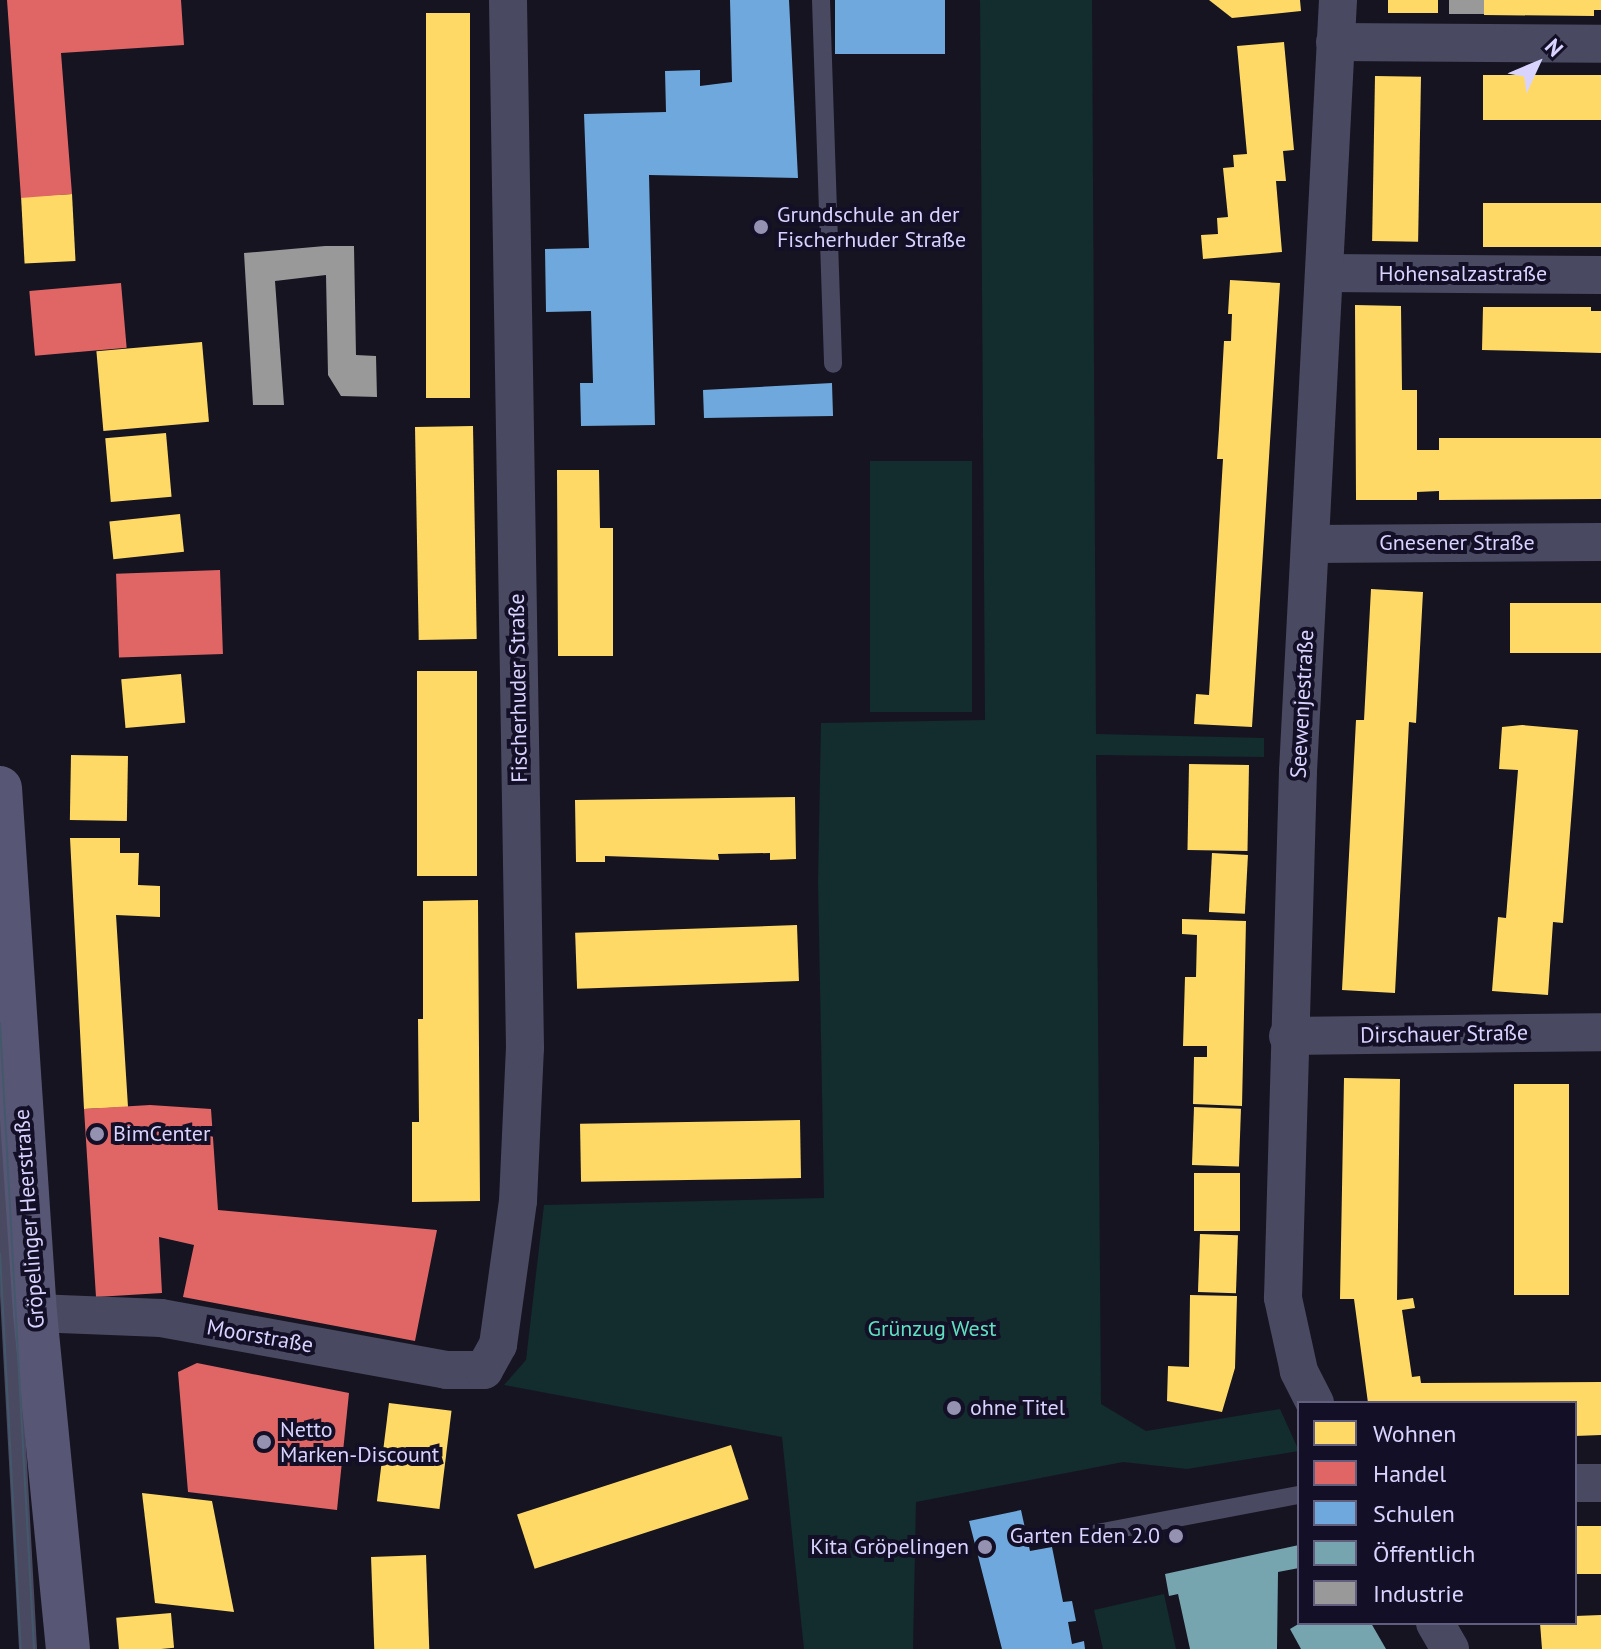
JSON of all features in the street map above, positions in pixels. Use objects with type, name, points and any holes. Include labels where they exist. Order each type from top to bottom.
[{"type":"main road","name":"Gröpelinger Heerstraße","points":[[0,788],[35,1313],[68,1649]]},
{"type":"street","name":"Fischerhuder Straße","points":[[484,1370],[498,1345],[505,1314],[524,1096],[508,0]]},
{"type":"street","name":"Seewenjestraße","points":[[1314,1401],[1299,1371],[1283,1298],[1288,1036],[1338,0]]},
{"type":"street","points":[[1335,42],[1601,44]]},
{"type":"street","name":"Hohensalzastraße","points":[[1325,273],[1601,275]]},
{"type":"street","name":"Gnesener Straße","points":[[1312,544],[1601,542]]},
{"type":"street","name":"Dirschauer Straße","points":[[1288,1036],[1601,1032]]},
{"type":"street","name":"Moorstraße","points":[[35,1313],[161,1318],[446,1370],[484,1370]]},
{"type":"street","points":[[1577,1483],[1601,1483]]},
{"type":"street","points":[[1436,1625],[1450,1649]]},
{"type":"lane","points":[[821,0],[833,364]]},
{"type":"lane","points":[[0,1128],[28,1649]]},
{"type":"lane","points":[[20,1508],[49,1447]]},
{"type":"lane","points":[[1097,1533],[1297,1495]]},
{"type":"green space","name":"Grünzug West","points":[[980,0],[1092,0],[1096,734],[1264,738],[1264,757],[1096,755],[1101,1404],[1146,1431],[1280,1409],[1297,1451],[1187,1469],[1123,1462],[916,1502],[913,1649],[804,1649],[782,1437],[504,1385],[526,1360],[544,1205],[824,1198],[818,882],[821,723],[985,720]]},
{"type":"green space","points":[[870,461],[972,461],[972,712],[870,712]]},
{"type":"green space","points":[[1164,1594],[1176,1649],[1103,1649],[1094,1610]]},
{"type":"building: Wohnen","points":[[1209,0],[1300,0],[1301,11],[1232,18]]},
{"type":"building: Wohnen","points":[[1388,0],[1438,0],[1438,13],[1388,13]]},
{"type":"building: Wohnen","points":[[1484,0],[1601,0],[1601,10],[1594,10],[1594,16],[1484,15]]},
{"type":"building: Wohnen","points":[[426,13],[470,13],[470,398],[426,398]]},
{"type":"building: Wohnen","points":[[1284,42],[1294,150],[1283,151],[1286,181],[1276,181],[1282,252],[1203,259],[1201,235],[1218,234],[1217,218],[1228,217],[1223,168],[1234,167],[1233,155],[1247,154],[1237,46]]},
{"type":"building: Wohnen","points":[[1483,75],[1601,75],[1601,120],[1483,120]]},
{"type":"building: Wohnen","points":[[1375,76],[1421,77],[1418,242],[1372,241]]},
{"type":"building: Wohnen","points":[[72,194],[76,261],[25,264],[21,197]]},
{"type":"building: Wohnen","points":[[1483,203],[1601,203],[1601,247],[1483,247]]},
{"type":"building: Wohnen","points":[[1230,280],[1280,283],[1252,727],[1194,724],[1196,694],[1209,695],[1223,459],[1217,459],[1224,341],[1231,341],[1232,314],[1228,314]]},
{"type":"building: Wohnen","points":[[1355,305],[1401,306],[1402,390],[1417,390],[1417,450],[1439,450],[1439,438],[1601,438],[1601,499],[1439,500],[1439,491],[1417,492],[1417,500],[1356,500]]},
{"type":"building: Wohnen","points":[[1483,307],[1591,307],[1591,311],[1601,311],[1601,353],[1482,350]]},
{"type":"building: Wohnen","points":[[202,342],[209,422],[103,431],[96,351]]},
{"type":"building: Wohnen","points":[[473,426],[477,639],[419,640],[415,427]]},
{"type":"building: Wohnen","points":[[166,433],[172,497],[111,502],[105,438]]},
{"type":"building: Wohnen","points":[[557,470],[599,470],[600,528],[613,528],[613,656],[558,656]]},
{"type":"building: Wohnen","points":[[180,514],[184,552],[113,559],[109,521]]},
{"type":"building: Wohnen","points":[[1371,589],[1423,592],[1416,723],[1409,722],[1395,993],[1342,990],[1356,720],[1364,720]]},
{"type":"building: Wohnen","points":[[1510,603],[1601,603],[1601,653],[1510,653]]},
{"type":"building: Wohnen","points":[[417,671],[477,671],[477,876],[417,876]]},
{"type":"building: Wohnen","points":[[181,674],[185,723],[125,728],[121,679]]},
{"type":"building: Wohnen","points":[[1522,725],[1578,730],[1563,923],[1553,922],[1548,995],[1492,991],[1498,917],[1506,918],[1518,770],[1499,769],[1502,727]]},
{"type":"building: Wohnen","points":[[71,755],[128,756],[127,821],[70,820]]},
{"type":"building: Wohnen","points":[[1189,764],[1249,765],[1247,851],[1187,850]]},
{"type":"building: Wohnen","points":[[795,797],[796,859],[770,860],[770,853],[718,854],[719,860],[605,856],[605,862],[576,862],[575,800]]},
{"type":"building: Wohnen","points":[[70,838],[120,838],[120,853],[139,853],[138,885],[160,886],[160,917],[116,915],[128,1107],[84,1109]]},
{"type":"building: Wohnen","points":[[1212,853],[1248,855],[1245,914],[1209,912]]},
{"type":"building: Wohnen","points":[[478,900],[480,1201],[412,1202],[412,1122],[419,1122],[418,1019],[423,1019],[423,901]]},
{"type":"building: Wohnen","points":[[1182,919],[1246,921],[1242,1106],[1193,1104],[1194,1057],[1207,1057],[1207,1046],[1183,1046],[1185,977],[1196,977],[1197,935],[1182,934]]},
{"type":"building: Wohnen","points":[[797,925],[799,981],[577,989],[575,933]]},
{"type":"building: Wohnen","points":[[1344,1078],[1400,1079],[1397,1300],[1413,1298],[1415,1308],[1402,1310],[1412,1377],[1420,1376],[1421,1383],[1601,1382],[1601,1435],[1577,1436],[1577,1401],[1368,1401],[1354,1299],[1340,1299]]},
{"type":"building: Wohnen","points":[[1514,1084],[1569,1084],[1569,1295],[1514,1295]]},
{"type":"building: Wohnen","points":[[1194,1107],[1241,1109],[1239,1167],[1192,1165]]},
{"type":"building: Wohnen","points":[[800,1120],[801,1178],[581,1182],[580,1124]]},
{"type":"building: Wohnen","points":[[1194,1173],[1240,1173],[1240,1231],[1194,1231]]},
{"type":"building: Wohnen","points":[[1200,1234],[1238,1235],[1236,1293],[1198,1292]]},
{"type":"building: Wohnen","points":[[1190,1295],[1237,1296],[1235,1368],[1222,1412],[1167,1401],[1168,1366],[1189,1367]]},
{"type":"building: Wohnen","points":[[389,1403],[452,1411],[439,1509],[377,1501]]},
{"type":"building: Wohnen","points":[[731,1445],[749,1499],[535,1569],[517,1515]]},
{"type":"building: Wohnen","points":[[142,1493],[212,1501],[234,1612],[155,1603]]},
{"type":"building: Wohnen","points":[[1577,1526],[1601,1526],[1601,1574],[1577,1574]]},
{"type":"building: Wohnen","points":[[426,1555],[429,1649],[374,1649],[371,1557]]},
{"type":"building: Wohnen","points":[[171,1613],[174,1648],[119,1649],[116,1618]]},
{"type":"building: Wohnen","points":[[1601,1615],[1601,1649],[1542,1649],[1540,1625],[1577,1625],[1577,1616]]},
{"type":"building: Handel","points":[[7,0],[181,0],[184,45],[61,53],[72,194],[21,198]]},
{"type":"building: Handel","points":[[121,283],[127,348],[35,356],[29,291]]},
{"type":"building: Handel","points":[[220,570],[223,654],[119,658],[116,574]]},
{"type":"building: Handel","points":[[150,1105],[211,1109],[218,1210],[437,1230],[415,1341],[183,1297],[194,1245],[159,1237],[162,1293],[96,1297],[84,1109]]},
{"type":"building: Handel","name":"Netto Marken-Discount","points":[[197,1363],[349,1393],[337,1510],[188,1492],[178,1372]]},
{"type":"building: Schulen","points":[[730,0],[789,0],[798,178],[649,175],[655,425],[581,426],[580,383],[593,383],[591,311],[546,312],[545,249],[589,248],[584,114],[666,112],[665,71],[700,70],[700,86],[732,82]]},
{"type":"building: Schulen","points":[[835,0],[945,0],[945,54],[835,54]]},
{"type":"building: Schulen","points":[[832,383],[833,416],[704,418],[703,390]]},
{"type":"building: Schulen","points":[[1021,1510],[1030,1551],[1052,1547],[1063,1602],[1072,1601],[1076,1621],[1068,1622],[1072,1644],[1084,1641],[1085,1649],[1002,1649],[969,1521]]},
{"type":"building: Öffentlich","points":[[1297,1545],[1297,1568],[1278,1572],[1277,1649],[1190,1649],[1178,1594],[1169,1596],[1165,1574]]},
{"type":"building: Öffentlich","points":[[1297,1625],[1372,1625],[1386,1649],[1301,1649],[1290,1629]]},
{"type":"building: Industrie","points":[[1449,0],[1484,0],[1484,14],[1449,14]]},
{"type":"building: Industrie","points":[[354,246],[356,355],[376,356],[377,397],[341,396],[328,375],[326,275],[275,281],[284,405],[253,405],[244,253]]},
{"type":"tram line","points":[[0,1023],[34,1649]]},
{"type":"tram line","points":[[0,1254],[21,1649]]},
{"type":"place","name":"Grundschule an der Fischerhuder Straße","points":[[761,227]]},
{"type":"place","name":"BimCenter","points":[[97,1134]]},
{"type":"place","name":"ohne Titel","points":[[954,1408]]},
{"type":"place","name":"Netto Marken-Discount","points":[[264,1442]]},
{"type":"place","name":"Garten Eden 2.0","points":[[1176,1536]]},
{"type":"place","name":"Kita Gröpelingen","points":[[985,1547]]}]
